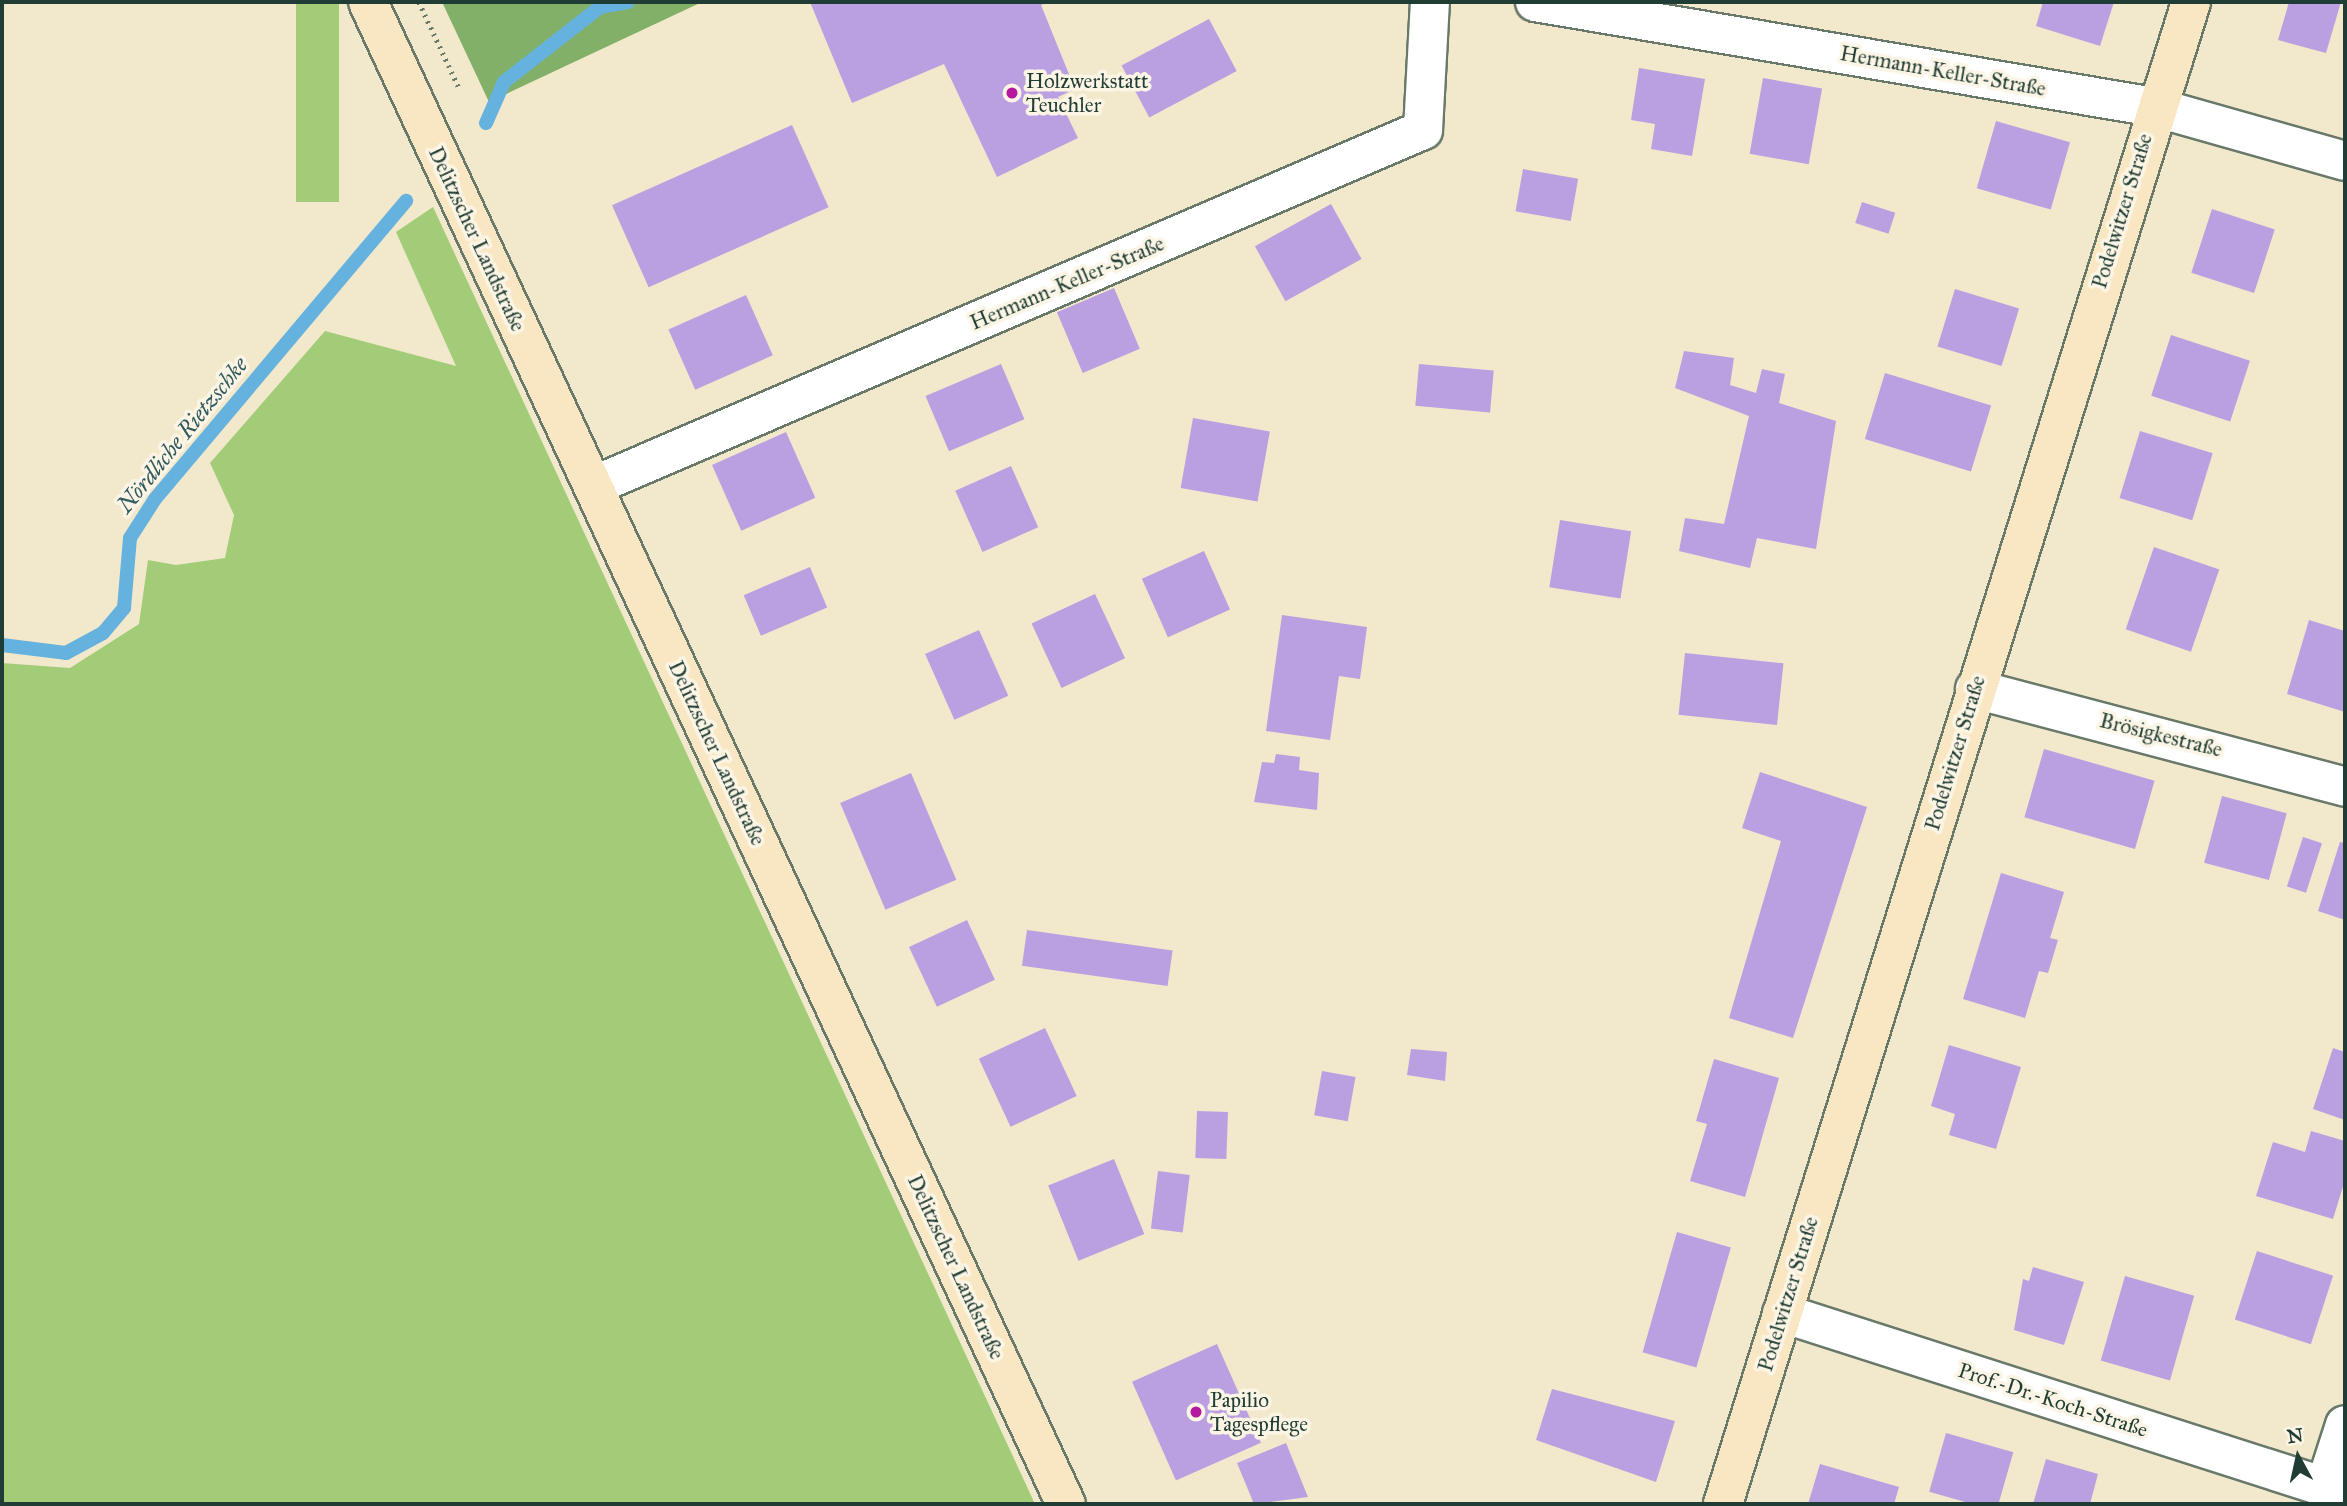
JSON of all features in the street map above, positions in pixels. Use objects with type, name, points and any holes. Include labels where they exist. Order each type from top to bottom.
[{"type":"street","name":"Delitzscher Landstraße","points":[[368,2],[1066,1504]]},
{"type":"street","name":"Hermann-Keller-Straße","points":[[593,486],[1423,130],[1430,2]]},
{"type":"street","name":"Hermann-Keller-Straße","points":[[1535,2],[2154,107],[2345,161]]},
{"type":"street","name":"Podelwitzer Straße","points":[[1723,1504],[2154,107],[2191,2]]},
{"type":"street","name":"Brösigkestraße","points":[[1975,689],[2345,787]]},
{"type":"street","name":"Prof.-Dr.-Koch-Straße","points":[[1782,1312],[2329,1495],[2345,1425]]},
{"type":"green space","points":[[296,2],[339,2],[339,202],[296,202]]},
{"type":"green space","points":[[442,2],[702,2],[489,102]]},
{"type":"green space","points":[[433,207],[1035,1504],[2,1504],[2,663],[70,668],[139,624],[148,560],[176,565],[225,558],[234,515],[210,463],[325,331],[456,366],[396,232]]},
{"type":"building","name":"Holzwerkstatt Teuchler","points":[[810,2],[1049,2],[1041,5],[1075,89],[1058,97],[1078,138],[997,177],[944,64],[852,103]]},
{"type":"building","points":[[2043,2],[2114,2],[2100,46],[2036,26]]},
{"type":"building","points":[[2289,2],[2341,2],[2326,53],[2278,40]]},
{"type":"building","points":[[1209,19],[1237,71],[1149,118],[1122,65]]},
{"type":"building","points":[[1639,68],[1705,79],[1692,156],[1651,149],[1655,124],[1631,120]]},
{"type":"building","points":[[1763,78],[1822,88],[1809,164],[1750,154]]},
{"type":"building","points":[[1996,121],[2070,142],[2051,210],[1977,188]]},
{"type":"building","points":[[792,125],[829,207],[649,287],[612,205]]},
{"type":"building","points":[[1523,169],[1578,179],[1571,221],[1516,211]]},
{"type":"building","points":[[1862,202],[1895,213],[1888,234],[1855,223]]},
{"type":"building","points":[[1331,204],[1362,259],[1285,301],[1255,246]]},
{"type":"building","points":[[2212,209],[2275,229],[2254,293],[2191,273]]},
{"type":"building","points":[[1114,288],[1140,349],[1083,373],[1057,312]]},
{"type":"building","points":[[1955,289],[2019,309],[2002,366],[1937,346]]},
{"type":"building","points":[[746,295],[773,355],[695,390],[668,330]]},
{"type":"building","points":[[2171,335],[2250,361],[2230,422],[2151,396]]},
{"type":"building","points":[[1684,351],[1734,358],[1730,385],[1756,393],[1762,369],[1785,374],[1779,403],[1836,421],[1816,549],[1757,538],[1750,568],[1679,551],[1685,518],[1724,524],[1749,416],[1675,388]]},
{"type":"building","points":[[1001,364],[1024,419],[949,451],[926,396]]},
{"type":"building","points":[[1419,364],[1494,371],[1490,412],[1415,406]]},
{"type":"building","points":[[1885,373],[1991,405],[1971,471],[1865,439]]},
{"type":"building","points":[[1193,418],[1270,432],[1257,501],[1181,488]]},
{"type":"building","points":[[2140,431],[2213,453],[2192,520],[2120,498]]},
{"type":"building","points":[[786,432],[815,498],[741,531],[712,465]]},
{"type":"building","points":[[1011,466],[1038,527],[983,552],[955,491]]},
{"type":"building","points":[[1560,520],[1631,531],[1620,598],[1549,587]]},
{"type":"building","points":[[2154,547],[2219,569],[2191,652],[2126,629]]},
{"type":"building","points":[[1204,551],[1230,609],[1168,637],[1142,579]]},
{"type":"building","points":[[810,567],[827,608],[761,636],[744,595]]},
{"type":"building","points":[[1095,594],[1125,658],[1062,688],[1032,624]]},
{"type":"building","points":[[1282,615],[1367,627],[1360,679],[1339,676],[1330,740],[1266,731]]},
{"type":"building","points":[[2309,620],[2345,631],[2345,712],[2287,694]]},
{"type":"building","points":[[979,630],[1008,696],[954,720],[925,654]]},
{"type":"building","points":[[1685,653],[1783,663],[1777,725],[1679,715]]},
{"type":"building","points":[[2044,749],[2155,781],[2135,849],[2024,817]]},
{"type":"building","points":[[1276,754],[1300,757],[1299,770],[1319,773],[1317,810],[1254,802],[1262,762],[1274,763]]},
{"type":"building","points":[[1760,772],[1867,807],[1793,1038],[1729,1018],[1781,841],[1742,828]]},
{"type":"building","points":[[911,773],[956,880],[885,910],[840,803]]},
{"type":"building","points":[[2222,796],[2287,813],[2269,880],[2204,863]]},
{"type":"building","points":[[2303,837],[2322,843],[2306,893],[2287,886]]},
{"type":"building","points":[[2340,842],[2345,843],[2345,920],[2318,911]]},
{"type":"building","points":[[2001,873],[2064,892],[2050,938],[2058,940],[2048,973],[2039,971],[2025,1018],[1963,999]]},
{"type":"building","points":[[967,920],[995,980],[937,1007],[909,947]]},
{"type":"building","points":[[1027,930],[1173,950],[1168,986],[1022,966]]},
{"type":"building","points":[[1045,1028],[1077,1096],[1011,1127],[979,1059]]},
{"type":"building","points":[[1949,1045],[2021,1067],[1996,1149],[1949,1135],[1955,1114],[1931,1106]]},
{"type":"building","points":[[2333,1048],[2345,1052],[2345,1120],[2313,1109]]},
{"type":"building","points":[[1411,1049],[1447,1052],[1445,1081],[1407,1075]]},
{"type":"building","points":[[1714,1059],[1779,1078],[1745,1197],[1690,1181],[1707,1124],[1696,1121]]},
{"type":"building","points":[[1322,1071],[1355,1077],[1348,1121],[1314,1115]]},
{"type":"building","points":[[1197,1111],[1228,1112],[1226,1159],[1195,1158]]},
{"type":"building","points":[[2311,1131],[2345,1141],[2345,1180],[2333,1219],[2256,1196],[2273,1142],[2305,1152]]},
{"type":"building","points":[[1114,1159],[1144,1234],[1079,1261],[1048,1186]]},
{"type":"building","points":[[1158,1171],[1190,1175],[1183,1232],[1151,1229]]},
{"type":"building","points":[[1677,1232],[1731,1247],[1696,1368],[1643,1352]]},
{"type":"building","points":[[2257,1251],[2333,1276],[2311,1344],[2235,1319]]},
{"type":"building","points":[[2033,1267],[2084,1282],[2064,1345],[2014,1330],[2023,1279],[2029,1281]]},
{"type":"building","points":[[2125,1276],[2194,1296],[2170,1380],[2101,1361]]},
{"type":"building","name":"Papilio Tagespflege","points":[[1217,1344],[1261,1443],[1176,1480],[1132,1382]]},
{"type":"building","points":[[1552,1389],[1675,1421],[1656,1482],[1536,1440]]},
{"type":"building","points":[[1946,1433],[2013,1452],[1998,1504],[1972,1504],[1929,1492]]},
{"type":"building","points":[[1286,1443],[1308,1497],[1254,1504],[1237,1463]]},
{"type":"building","points":[[2046,1459],[2098,1474],[2090,1504],[2033,1504]]},
{"type":"building","points":[[1820,1464],[1899,1487],[1894,1504],[1808,1504]]},
{"type":"waterway","name":"Nördliche Rietzschke","points":[[486,123],[504,82],[600,7],[628,2]]},
{"type":"waterway","name":"Nördliche Rietzschke","points":[[2,645],[66,653],[103,633],[124,608],[130,538],[155,499],[406,201]]},
{"type":"place","name":"Holzwerkstatt Teuchler","points":[[1012,93]]},
{"type":"place","name":"Papilio Tagespflege","points":[[1196,1412]]}]
